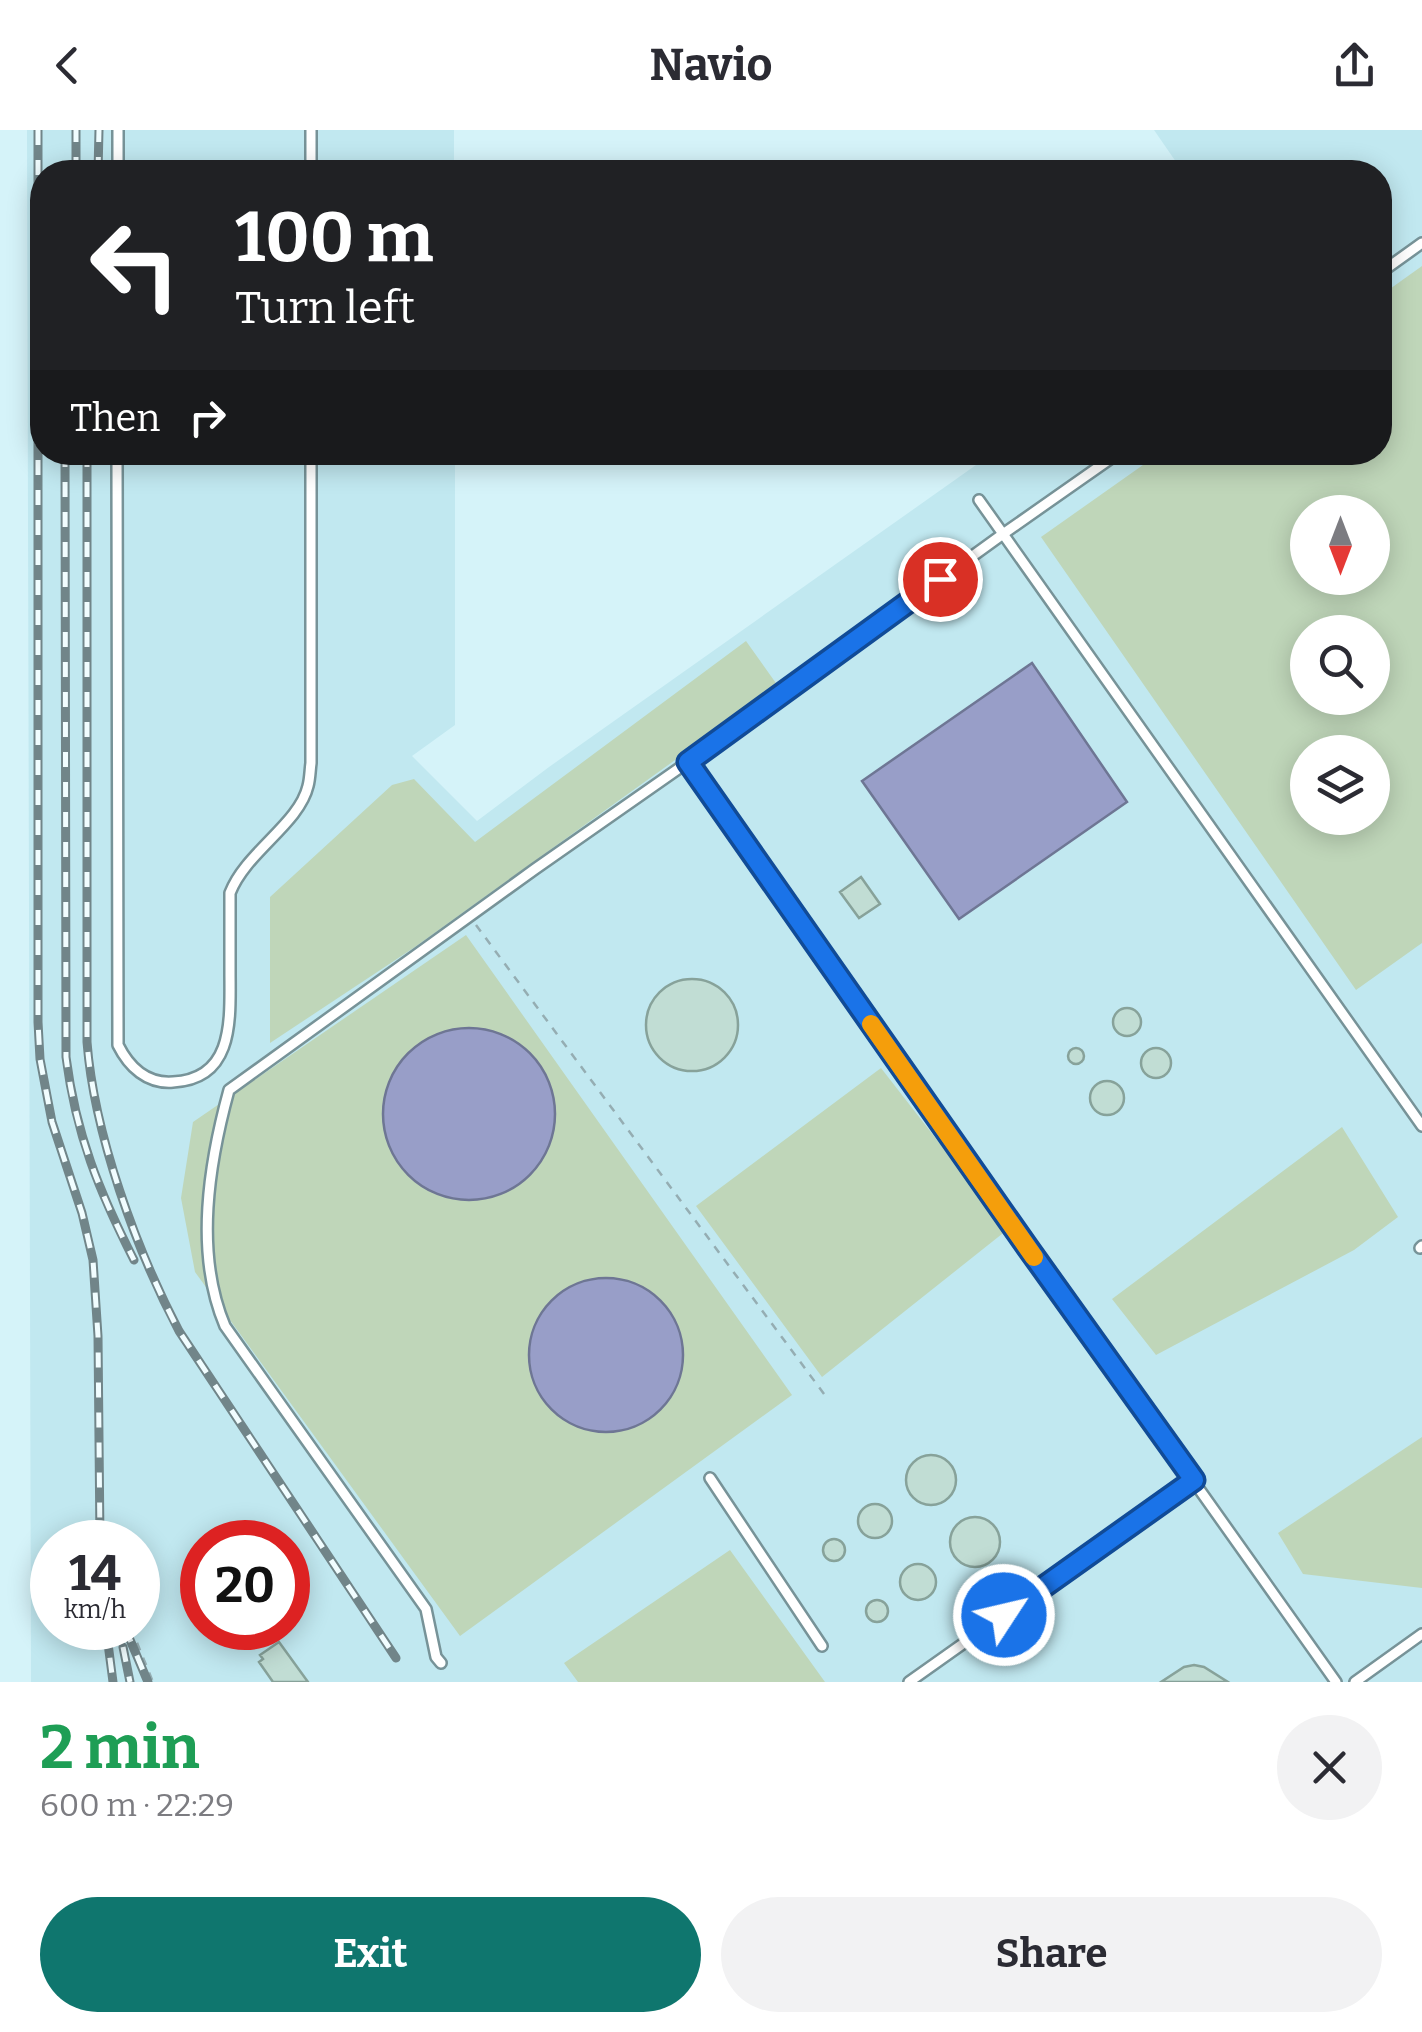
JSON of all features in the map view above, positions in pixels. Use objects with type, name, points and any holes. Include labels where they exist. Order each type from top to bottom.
[{"type":"lane","points":[[118,130],[118,160]]},
{"type":"lane","points":[[310,130],[310,160]]},
{"type":"lane","points":[[1392,264],[1422,244]]},
{"type":"lane","points":[[117,465],[118,1046],[135,1069],[153,1080],[168,1083],[204,1072],[225,1047],[230,1025],[230,893],[237,875],[299,807],[308,788],[311,465]]},
{"type":"lane","points":[[440,1663],[426,1609],[225,1326],[219,1311],[211,1275],[208,1208],[214,1144],[229,1090],[1101,465]]},
{"type":"lane","points":[[979,500],[1422,1126]]},
{"type":"lane","points":[[688,762],[1336,1682]]},
{"type":"lane","points":[[710,1478],[822,1646]]},
{"type":"lane","points":[[909,1682],[1194,1480]]},
{"type":"lane","points":[[1355,1682],[1422,1634]]},
{"type":"path","points":[[469,916],[826,1398]]},
{"type":"path","points":[[139,1650],[153,1682]]},
{"type":"shaded area","points":[[27,130],[454,130],[454,160],[30,160],[30,465],[455,465],[455,725],[412,756],[477,821],[976,465],[1392,465],[1392,160],[1175,160],[1154,130],[1422,130],[1422,1682],[31,1682],[31,1650],[160,1650],[160,1520],[31,1520]]},
{"type":"green space","points":[[1422,266],[1422,943],[1356,990],[1041,537],[1143,465],[1392,465],[1392,287]]},
{"type":"green space","points":[[746,641],[778,686],[415,947],[270,1043],[270,897],[392,785],[414,779],[475,842]]},
{"type":"green space","points":[[466,935],[792,1395],[460,1636],[195,1272],[181,1198],[193,1122]]},
{"type":"green space","points":[[881,1068],[1007,1230],[822,1377],[696,1206]]},
{"type":"green space","points":[[1342,1127],[1398,1217],[1354,1250],[1156,1355],[1112,1299]]},
{"type":"green space","points":[[1422,1437],[1422,1588],[1303,1574],[1278,1533]]},
{"type":"green space","points":[[730,1550],[825,1682],[578,1682],[564,1663]]},
{"type":"water","points":[[1032,663],[1127,802],[959,919],[862,781]]},
{"type":"water","points":[[469,1028],[502,1035],[530,1053],[548,1081],[555,1114],[548,1147],[530,1175],[502,1193],[469,1200],[436,1193],[408,1175],[390,1147],[383,1114],[390,1081],[408,1053],[436,1035]]},
{"type":"water","points":[[606,1278],[636,1283],[661,1300],[678,1325],[683,1355],[678,1385],[661,1410],[636,1427],[606,1432],[576,1427],[551,1410],[534,1385],[529,1355],[534,1325],[551,1300],[576,1283]]},
{"type":"building","points":[[861,877],[880,904],[859,918],[840,892]]},
{"type":"building","points":[[692,979],[718,987],[730,999],[738,1025],[730,1051],[718,1063],[692,1071],[666,1063],[654,1051],[646,1025],[654,999],[666,987]]},
{"type":"building","points":[[1127,1008],[1137,1012],[1141,1022],[1137,1032],[1127,1036],[1117,1032],[1113,1022],[1117,1012]]},
{"type":"building","points":[[1076,1048],[1084,1056],[1076,1064],[1068,1056]]},
{"type":"building","points":[[1156,1048],[1166,1053],[1171,1063],[1166,1073],[1156,1078],[1146,1073],[1141,1063],[1146,1053]]},
{"type":"building","points":[[1107,1081],[1119,1086],[1124,1098],[1119,1110],[1107,1115],[1095,1110],[1090,1098],[1095,1086]]},
{"type":"building","points":[[931,1455],[949,1462],[956,1480],[949,1498],[931,1505],[913,1498],[906,1480],[913,1462]]},
{"type":"building","points":[[875,1504],[887,1509],[892,1521],[887,1533],[875,1538],[863,1533],[858,1521],[863,1509]]},
{"type":"building","points":[[975,1517],[993,1524],[1000,1542],[993,1560],[975,1567],[957,1560],[950,1542],[957,1524]]},
{"type":"building","points":[[834,1539],[842,1542],[842,1558],[834,1561],[826,1558],[823,1550],[826,1542]]},
{"type":"building","points":[[918,1564],[930,1570],[936,1582],[930,1594],[918,1600],[906,1594],[900,1582],[906,1570]]},
{"type":"building","points":[[877,1600],[885,1603],[885,1619],[877,1622],[869,1619],[866,1611],[869,1603]]},
{"type":"building","points":[[267,1650],[285,1650],[308,1682],[273,1682],[259,1662],[263,1659],[260,1655]]},
{"type":"building","points":[[1194,1665],[1204,1667],[1228,1682],[1161,1682]]},
{"type":"railway","points":[[38,130],[38,160]]},
{"type":"railway","points":[[76,130],[76,160]]},
{"type":"railway","points":[[98,160],[99,130]]},
{"type":"railway","points":[[38,465],[40,1059],[52,1122],[93,1260],[98,1336],[100,1520]]},
{"type":"railway","points":[[65,465],[66,1057],[76,1112],[91,1162],[134,1260]]},
{"type":"railway","points":[[87,465],[87,1042],[98,1114],[133,1228],[179,1331],[396,1658]]},
{"type":"railway","points":[[109,1650],[113,1682]]},
{"type":"railway","points":[[124,1650],[130,1682]]},
{"type":"railway","points":[[134,1650],[148,1682]]},
{"type":"slow traffic","points":[[871,1024],[1034,1257]]},
{"type":"route","points":[[940,579],[688,762],[1194,1480],[1004,1615]]}]
